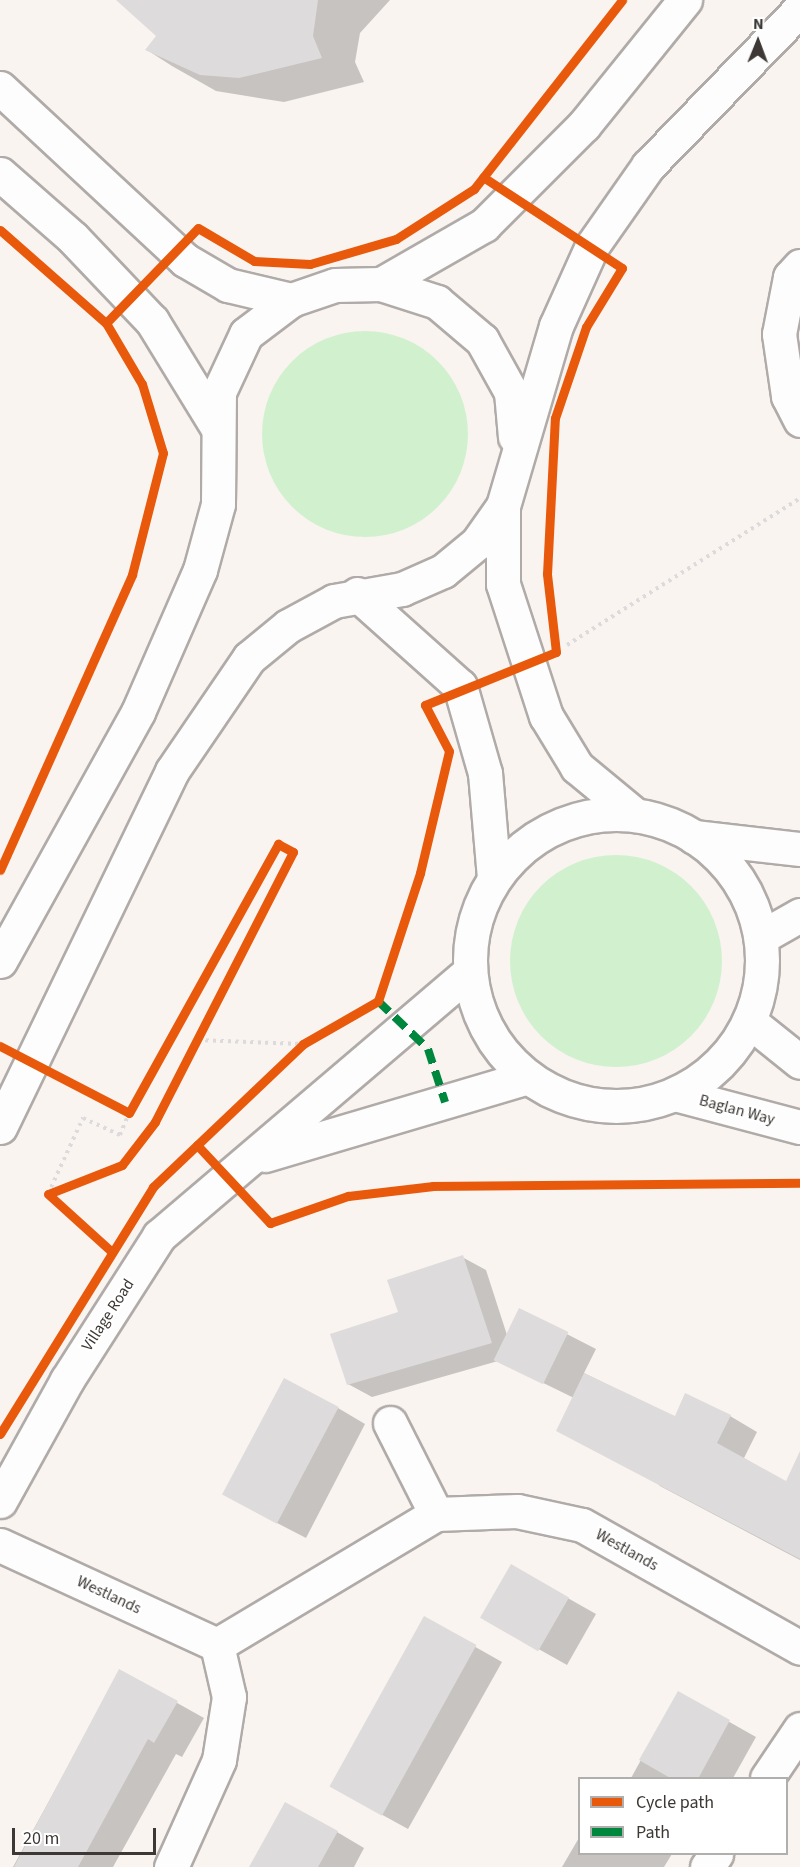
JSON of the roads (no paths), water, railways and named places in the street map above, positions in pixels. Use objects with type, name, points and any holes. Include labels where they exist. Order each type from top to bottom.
[{"type":"street","points":[[381,284],[484,225],[584,125],[685,0]]},
{"type":"street","points":[[800,9],[648,166],[592,246],[556,326],[502,506],[503,584],[546,716],[577,767],[635,815],[694,837],[800,849]]},
{"type":"street","points":[[0,88],[185,260],[228,285],[291,300]]},
{"type":"street","points":[[0,174],[74,238],[152,321],[215,424]]},
{"type":"street","points":[[800,266],[790,277],[779,334],[788,396],[800,420]]},
{"type":"street","points":[[0,961],[138,712],[200,570],[218,504],[215,424],[230,358],[246,334],[291,300],[335,285],[381,284],[437,302],[483,340],[511,392],[517,451]]},
{"type":"street","points":[[0,1127],[179,761],[249,658],[288,626],[357,594],[402,589],[443,571],[477,543],[502,506]]},
{"type":"street","points":[[357,594],[460,686],[485,773],[494,878]]},
{"type":"street","points":[[635,815],[594,815],[556,826],[522,848],[494,878],[474,922],[470,972],[478,1012],[499,1048],[528,1077],[562,1096],[599,1105],[638,1104],[675,1094],[731,1051],[749,1021],[761,980],[760,937],[748,898],[732,872],[694,837]]},
{"type":"street","points":[[760,937],[800,915]]},
{"type":"street","name":"Village Road","points":[[0,1502],[66,1380],[159,1236],[254,1159],[470,972]]},
{"type":"street","points":[[749,1021],[800,1062]]},
{"type":"street","name":"Village Road","points":[[254,1159],[528,1077]]},
{"type":"street","name":"Baglan Way","points":[[675,1094],[800,1127]]},
{"type":"street","points":[[390,1423],[436,1514]]},
{"type":"street","name":"Westlands","points":[[0,1545],[217,1645],[436,1514],[518,1511],[582,1525],[800,1648]]},
{"type":"street","points":[[171,1867],[219,1760],[229,1697],[217,1645]]},
{"type":"street","points":[[767,1777],[800,1729]]}]
